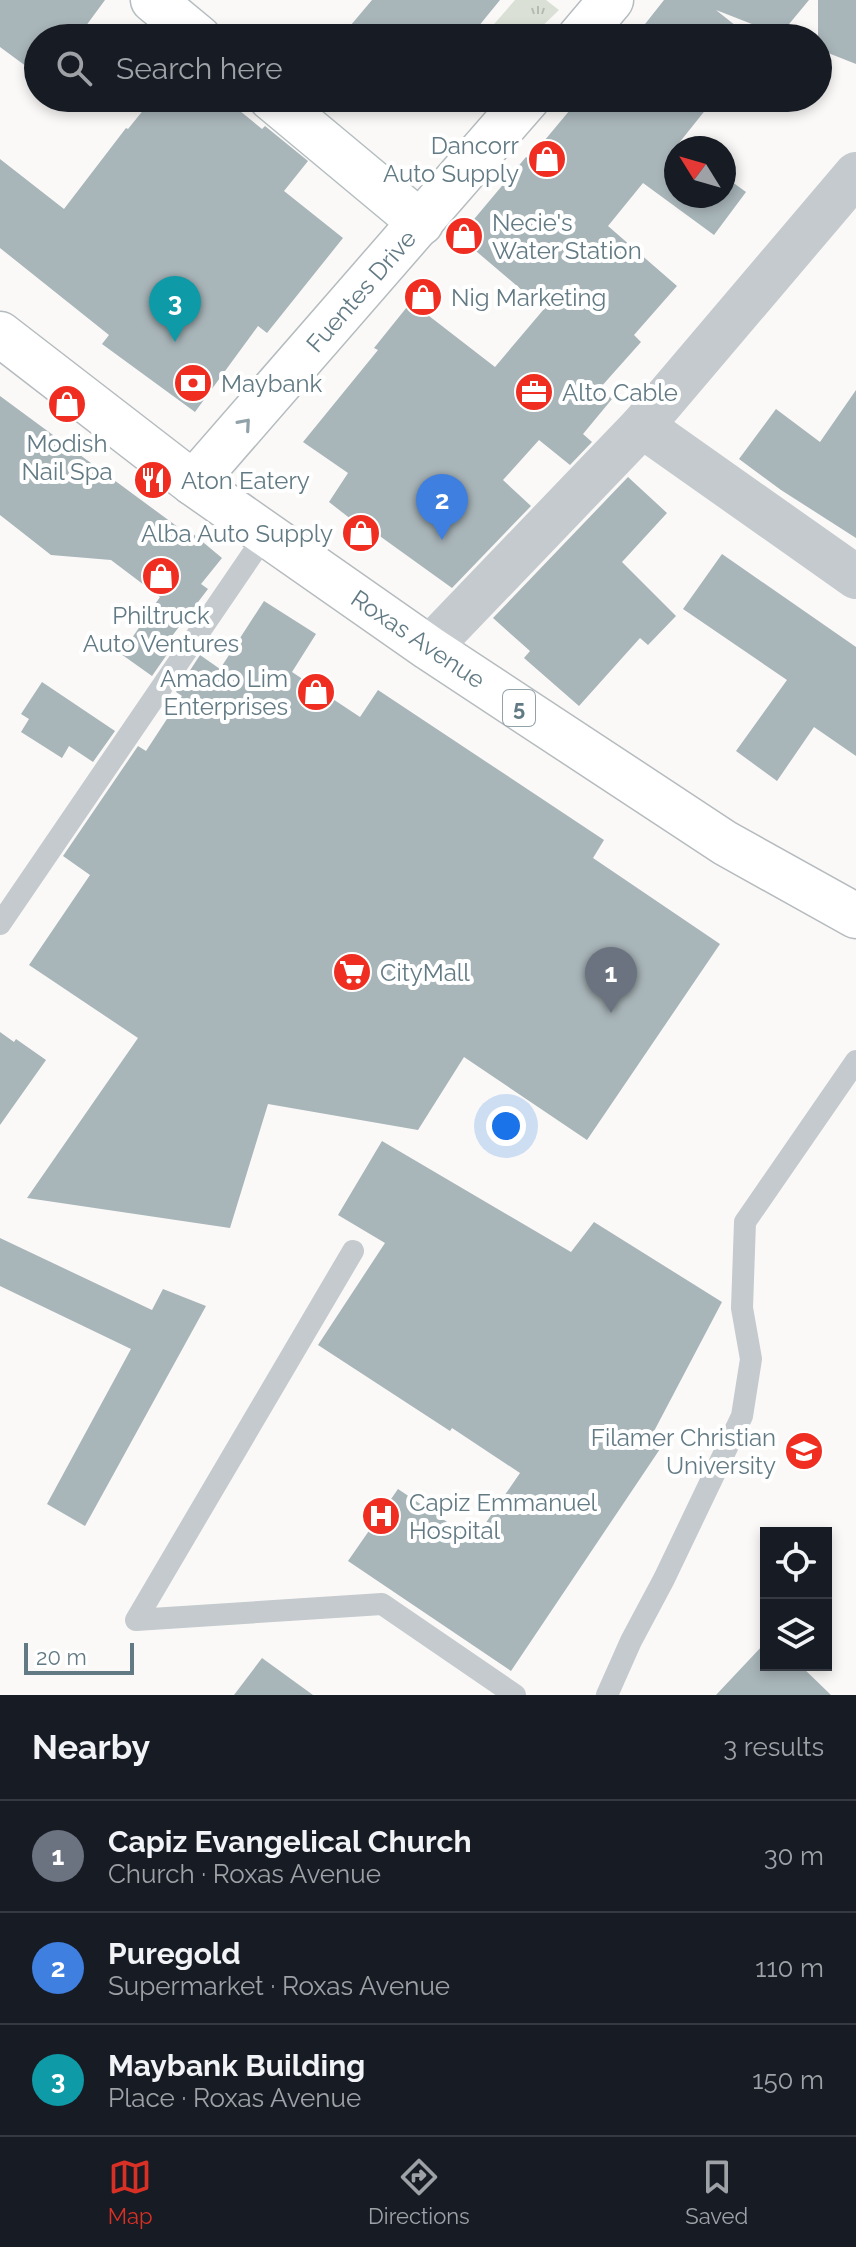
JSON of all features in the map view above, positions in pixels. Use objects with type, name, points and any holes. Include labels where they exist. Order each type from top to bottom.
[{"type":"main road","points":[[153,0],[182,24]]},
{"type":"main road","points":[[591,24],[611,0]]},
{"type":"main road","points":[[288,112],[421,223]]},
{"type":"main road","name":"Fuentes Drive","points":[[193,483],[516,112]]},
{"type":"main road","name":"Roxas Avenue","points":[[0,334],[193,483],[429,648],[725,843],[856,916]]},
{"type":"street","points":[[429,648],[642,426],[856,174]]},
{"type":"street","points":[[642,426],[856,577]]},
{"type":"lane","points":[[0,924],[266,534]]},
{"type":"lane","points":[[607,1695],[742,1416],[751,1359],[742,1308],[745,1222],[856,1061]]},
{"type":"lane","points":[[353,1251],[136,1620],[382,1604],[515,1695]]},
{"type":"green space","points":[[515,0],[546,0],[559,10],[544,24],[494,24]]},
{"type":"building","points":[[0,0],[105,0],[87,24],[24,24],[24,65],[0,47]]},
{"type":"building","points":[[372,0],[500,0],[480,24],[352,24]]},
{"type":"building","points":[[664,0],[809,0],[789,24],[752,24],[716,10],[734,24],[645,24]]},
{"type":"building","points":[[818,0],[856,0],[856,64],[832,55],[832,24],[818,24]]},
{"type":"building","points":[[142,112],[241,112],[262,129],[265,126],[308,161],[284,191],[343,238],[267,333],[258,326],[195,412],[102,344],[109,335],[0,248],[0,159],[64,209]]},
{"type":"building","points":[[568,112],[704,112],[685,136],[664,136],[664,198],[643,183],[608,226],[677,286],[634,335],[641,342],[600,388],[612,399],[583,434],[592,442],[570,465],[539,440],[503,480],[531,506],[452,588],[329,502],[348,473],[303,442],[378,350],[374,348],[411,302],[495,367],[544,309],[463,240],[473,227],[470,224],[526,157],[529,159]]},
{"type":"building","points":[[736,185],[746,192],[736,205]]},
{"type":"building","points":[[677,208],[734,208],[714,235]]},
{"type":"building","points":[[856,390],[856,538],[739,459],[776,409],[820,442]]},
{"type":"building","points":[[0,396],[190,536],[192,533],[222,558],[201,584],[208,589],[172,636],[177,640],[152,676],[121,654],[160,597],[111,560],[51,555],[0,515]]},
{"type":"building","points":[[628,477],[667,513],[622,562],[676,616],[648,645],[640,638],[579,706],[524,658],[530,651],[493,618]]},
{"type":"building","points":[[722,554],[856,647],[856,756],[814,727],[777,781],[736,751],[787,680],[683,609]]},
{"type":"building","points":[[264,601],[316,634],[292,672],[360,717],[378,690],[604,840],[593,858],[720,944],[587,1140],[464,1057],[418,1130],[268,1104],[230,1228],[27,1198],[138,1038],[29,965],[90,875],[63,856],[138,746],[146,751],[182,696],[176,692],[200,655],[220,669]]},
{"type":"building","points":[[42,682],[115,731],[93,762],[69,746],[62,758],[21,732],[29,719],[21,714]]},
{"type":"building","points":[[0,1032],[46,1060],[0,1125]]},
{"type":"building","points":[[382,1141],[571,1252],[594,1222],[722,1302],[652,1435],[664,1443],[511,1671],[348,1561],[398,1489],[474,1540],[520,1473],[318,1345],[385,1243],[338,1215]]},
{"type":"building","points":[[0,1238],[152,1310],[163,1289],[206,1306],[85,1526],[47,1504],[131,1349],[0,1286]]},
{"type":"building","points":[[760,1648],[760,1671],[806,1671],[831,1695],[716,1695]]},
{"type":"building","points":[[262,1658],[313,1695],[234,1695]]},
{"type":"place","name":"Dancorr Auto Supply","points":[[547,159]]},
{"type":"place","name":"Necie's Water Station","points":[[464,236]]},
{"type":"place","name":"Nig Marketing","points":[[423,297]]},
{"type":"place","name":"Maybank Building","points":[[175,342]]},
{"type":"place","name":"Maybank","points":[[193,383]]},
{"type":"place","name":"Alto Cable","points":[[534,392]]},
{"type":"place","name":"Modish Nail Spa","points":[[67,404]]},
{"type":"place","name":"Aton Eatery","points":[[153,480]]},
{"type":"place","name":"Alba Auto Supply","points":[[361,533]]},
{"type":"place","name":"Puregold","points":[[442,540]]},
{"type":"place","name":"Philtruck Auto Ventures","points":[[161,576]]},
{"type":"place","name":"Amado Lim Enterprises","points":[[316,692]]},
{"type":"place","name":"CityMall","points":[[352,972]]},
{"type":"place","name":"Capiz Evangelical Church","points":[[611,1013]]},
{"type":"place","name":"Filamer Christian University","points":[[804,1451]]},
{"type":"place","name":"Capiz Emmanuel Hospital","points":[[381,1516]]}]
